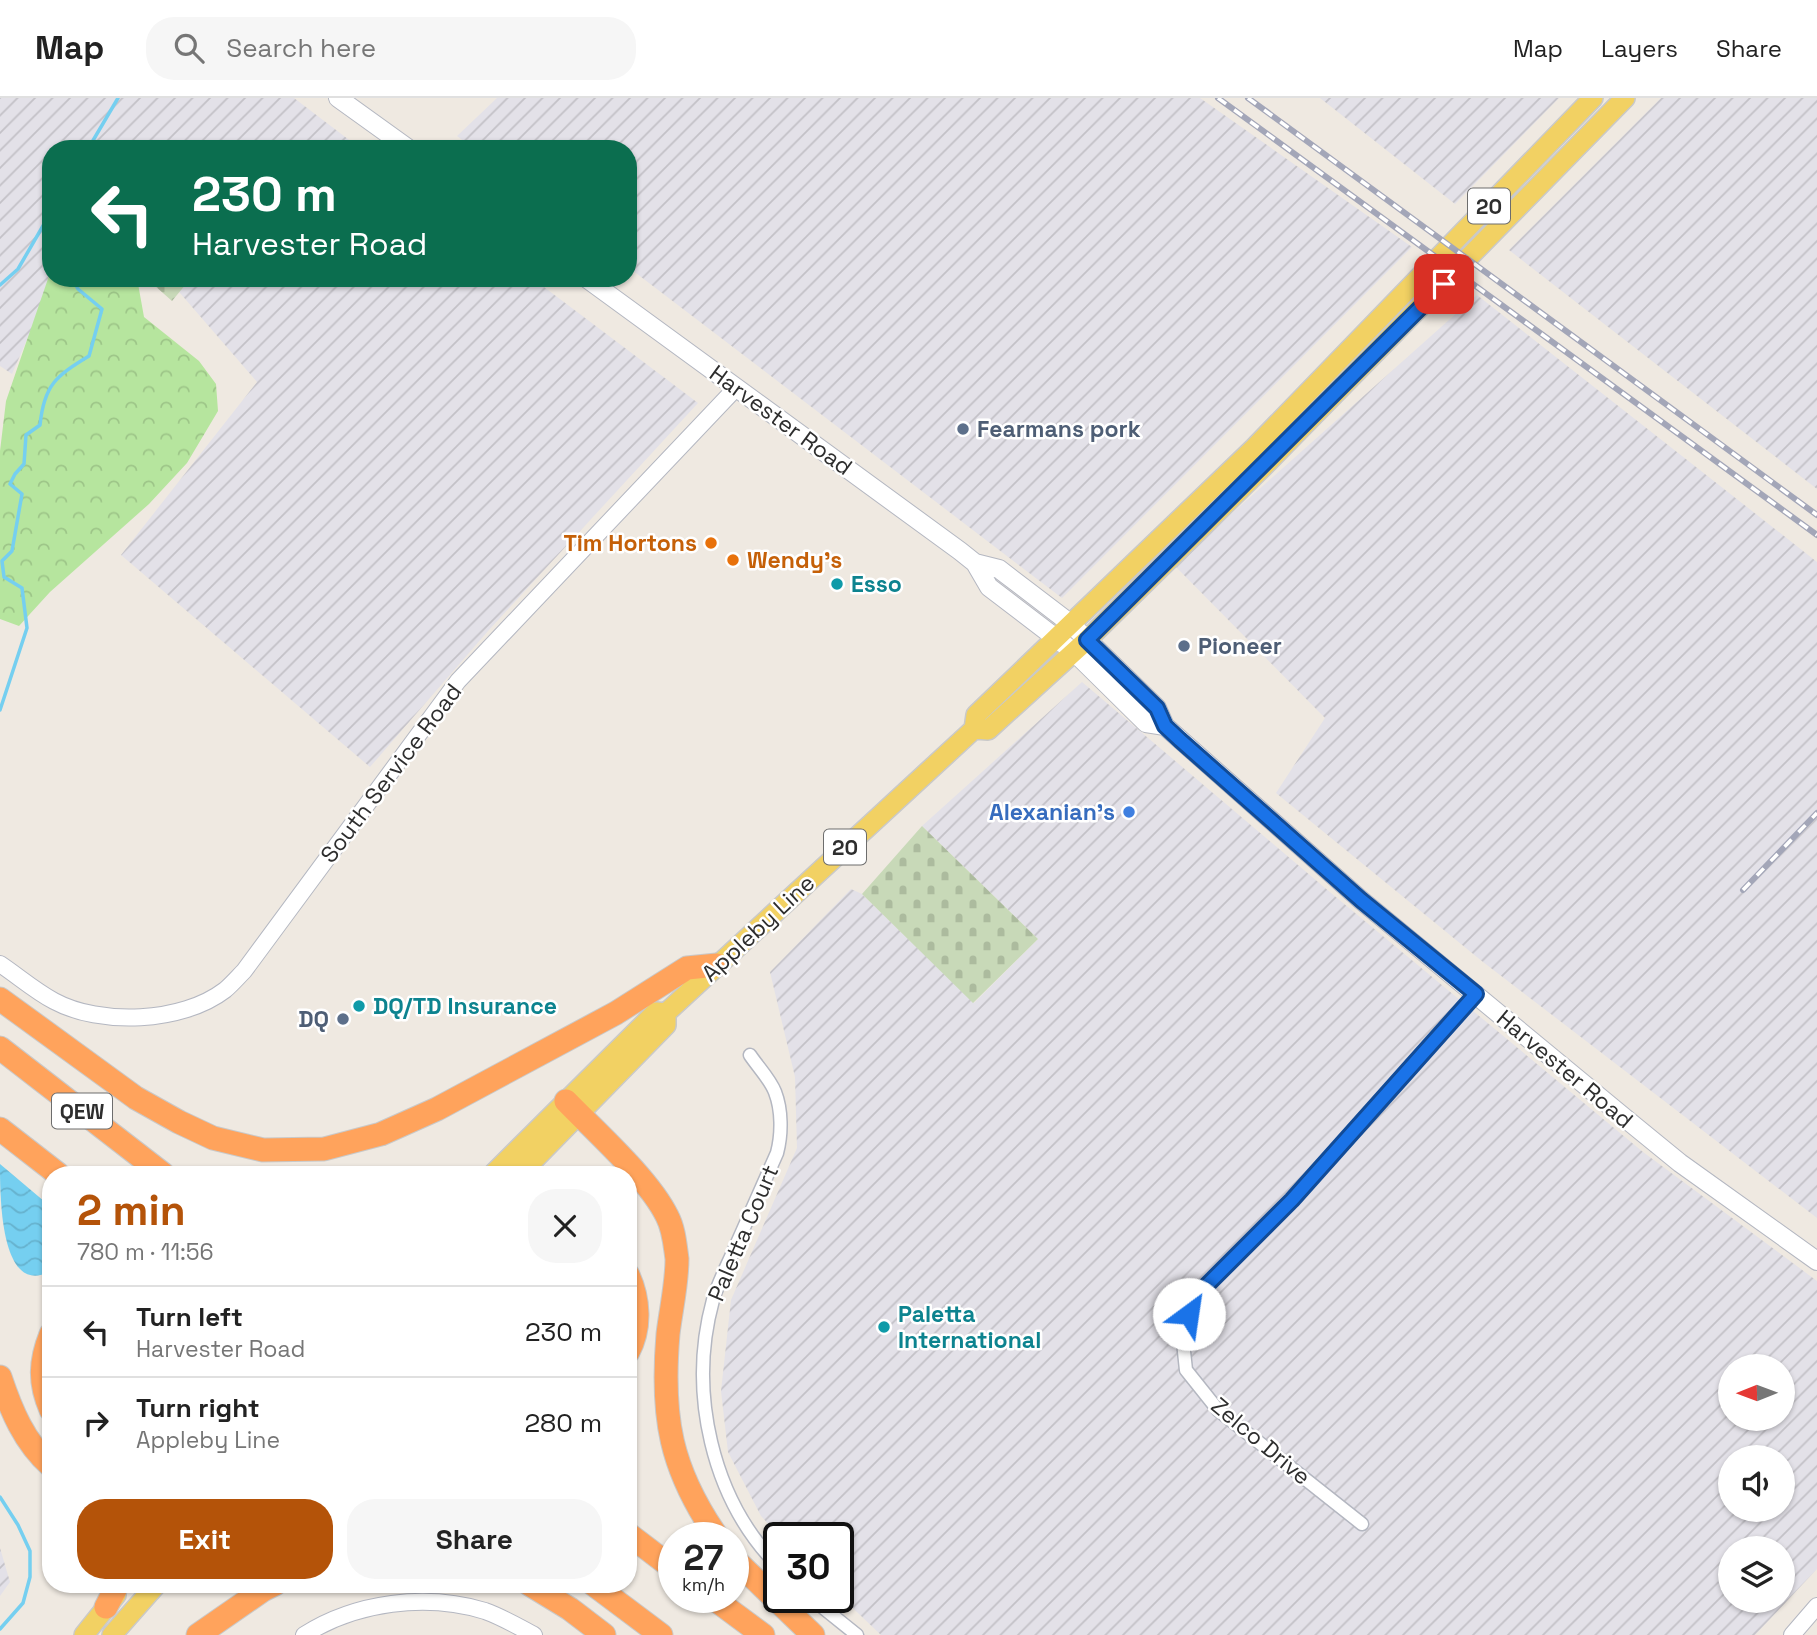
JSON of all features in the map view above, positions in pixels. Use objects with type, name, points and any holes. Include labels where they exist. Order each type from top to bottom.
[{"type":"highway","points":[[0,999],[136,1098],[179,1122],[213,1138],[263,1150],[314,1150],[363,1140],[438,1109],[616,1013],[687,968],[717,965]]},
{"type":"highway","name":"QEW","points":[[0,1048],[153,1166]]},
{"type":"highway","points":[[572,1107],[628,1166]]},
{"type":"highway","name":"QEW","points":[[0,1129],[48,1166]]},
{"type":"highway","points":[[637,1176],[668,1217],[675,1240],[677,1259],[665,1377],[668,1425],[673,1449],[688,1488],[708,1522]]},
{"type":"highway","points":[[637,1306],[637,1327]]},
{"type":"highway","points":[[0,1377],[17,1422],[29,1442],[42,1456]]},
{"type":"highway","points":[[637,1541],[658,1557]]},
{"type":"highway","points":[[749,1573],[813,1635]]},
{"type":"highway","points":[[106,1607],[113,1593]]},
{"type":"highway","points":[[198,1635],[258,1593]]},
{"type":"highway","points":[[544,1593],[604,1635]]},
{"type":"highway","points":[[605,1593],[662,1635]]},
{"type":"highway","points":[[733,1613],[763,1635]]},
{"type":"main road","points":[[338,98],[396,140]]},
{"type":"main road","name":"Appleby Line","points":[[502,1166],[666,1025],[666,1013],[974,729],[976,715],[1254,448],[1593,98]]},
{"type":"main road","name":"Appleby Line","points":[[974,729],[988,730],[1081,646],[1278,452],[1625,98]]},
{"type":"main road","name":"Harvester Road","points":[[598,287],[975,563],[999,569],[1070,624],[1081,646],[1146,723],[1165,726],[1361,900],[1680,1163],[1817,1261]]},
{"type":"main road","name":"Harvester Road","points":[[975,563],[989,587],[1056,638],[1081,646]]},
{"type":"main road","points":[[1027,616],[1035,636],[1037,656]]},
{"type":"main road","name":"Appleby Line","points":[[526,1166],[572,1107]]},
{"type":"main road","points":[[84,1635],[118,1593]]},
{"type":"main road","points":[[113,1635],[149,1593]]},
{"type":"street","name":"South Service Road","points":[[0,964],[54,1001],[82,1012],[102,1015],[127,1017],[169,1014],[224,991],[244,971],[458,681],[736,388]]},
{"type":"street","name":"Zelco Drive","points":[[1362,1524],[1218,1410],[1186,1370],[1182,1333],[1197,1295],[1292,1200],[1476,994]]},
{"type":"street","name":"Paletta Court","points":[[750,1055],[775,1091],[780,1140],[777,1153],[714,1298],[705,1343],[704,1387],[708,1429],[719,1472],[746,1528],[763,1548]]},
{"type":"street","points":[[303,1635],[346,1615],[377,1606],[439,1602],[486,1612],[534,1635]]},
{"type":"street","points":[[1792,1635],[1817,1606]]},
{"type":"street","points":[[830,1613],[857,1635]]},
{"type":"shaded area","points":[[0,98],[294,98],[349,140],[42,140],[42,287],[50,287],[12,374],[0,366]]},
{"type":"shaded area","points":[[497,98],[1200,98],[1412,247],[1062,598],[637,274],[637,140],[462,140],[457,136]]},
{"type":"shaded area","points":[[1320,98],[1559,98],[1455,204]]},
{"type":"shaded area","points":[[1661,98],[1817,98],[1817,489],[1509,250]]},
{"type":"shaded area","points":[[175,287],[544,287],[698,403],[488,631],[370,767],[121,555],[257,382]]},
{"type":"shaded area","points":[[1477,295],[1817,562],[1817,1218],[1483,962],[1276,793],[1325,718],[1174,565]]},
{"type":"shaded area","points":[[1082,682],[1643,1152],[1817,1281],[1817,1569],[1795,1592],[1795,1536],[1718,1536],[1718,1613],[1776,1613],[1755,1635],[881,1635],[854,1609],[854,1522],[766,1522],[728,1452],[721,1391],[731,1300],[797,1148],[795,1077],[770,972],[851,889],[862,894],[974,1003],[1038,939],[922,826]]},
{"type":"shaded area","points":[[0,1548],[10,1582],[0,1596]]},
{"type":"green space","points":[[45,287],[139,287],[144,317],[199,361],[216,384],[218,411],[187,463],[149,504],[50,592],[19,626],[0,619],[0,451],[6,401]]},
{"type":"green space","points":[[156,287],[184,287],[172,301]]},
{"type":"green space","points":[[922,826],[1038,939],[973,1003],[862,894]]},
{"type":"water","points":[[0,1164],[42,1199],[42,1274],[33,1276],[21,1270],[12,1257],[6,1239]]},
{"type":"waterway","points":[[93,140],[118,98]]},
{"type":"waterway","points":[[0,285],[18,269],[42,228]]},
{"type":"waterway","points":[[0,710],[27,628],[22,588],[4,577],[2,561],[12,551],[22,494],[10,484],[24,464],[26,435],[40,425],[49,391],[60,376],[89,356],[102,309],[77,287]]},
{"type":"waterway","points":[[0,1497],[18,1525],[30,1551],[30,1577],[23,1603],[0,1629]]},
{"type":"railway","points":[[1218,98],[1817,535]]},
{"type":"railway","points":[[1248,98],[1817,515]]},
{"type":"railway","points":[[1743,890],[1817,813]]},
{"type":"place","name":"Fearmans pork","points":[[963,429]]},
{"type":"place","name":"Tim Hortons","points":[[711,543]]},
{"type":"place","name":"Wendy's","points":[[733,560]]},
{"type":"place","name":"Esso","points":[[837,584]]},
{"type":"place","name":"Pioneer","points":[[1184,646]]},
{"type":"place","name":"Alexanian’s","points":[[1129,812]]},
{"type":"place","name":"DQ/TD Insurance","points":[[359,1006]]},
{"type":"place","name":"DQ","points":[[343,1019]]},
{"type":"place","name":"Paletta International","points":[[884,1327]]},
{"type":"route","points":[[1189,1314],[1197,1295],[1292,1200],[1476,994],[1361,900],[1180,740],[1165,726],[1157,708],[1087,640],[1444,284]]}]
